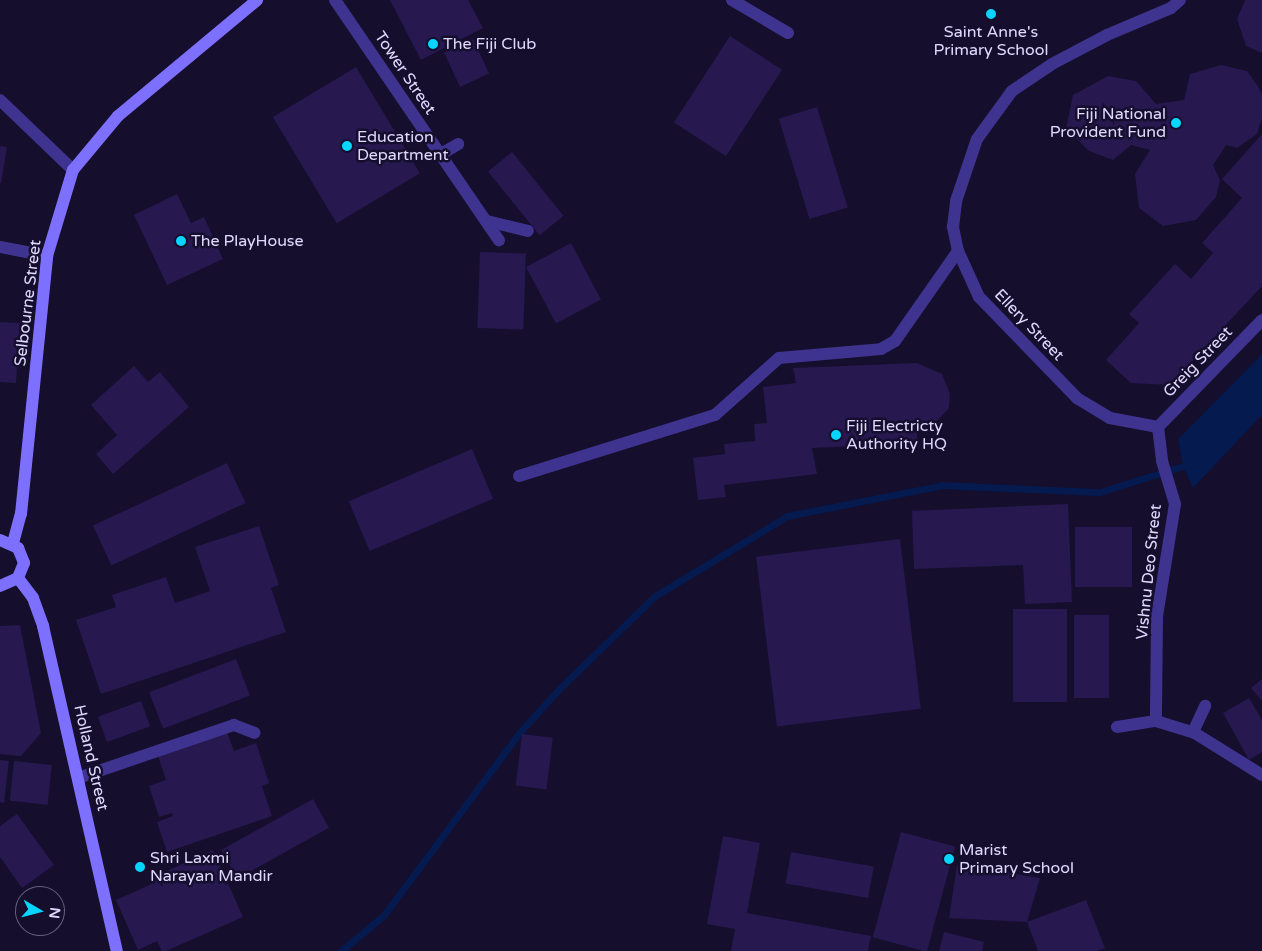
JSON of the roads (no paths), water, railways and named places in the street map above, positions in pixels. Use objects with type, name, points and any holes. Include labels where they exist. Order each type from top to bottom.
[{"type":"main road","name":"Selbourne Street","points":[[6,542],[22,514],[47,256],[73,170],[118,116],[257,0]]},
{"type":"main road","points":[[0,586],[18,578],[24,563],[18,548],[6,542]]},
{"type":"main road","name":"Holland Street","points":[[18,578],[33,598],[43,626],[117,951]]},
{"type":"street","name":"Tower Street","points":[[335,0],[499,240]]},
{"type":"street","points":[[732,0],[788,33]]},
{"type":"street","name":"Ellery Street","points":[[1158,427],[1110,418],[1077,398],[979,297],[958,250],[954,227],[964,171],[977,139],[1012,91],[1052,64],[1107,35],[1170,8],[1180,0]]},
{"type":"street","points":[[0,100],[73,170]]},
{"type":"street","points":[[441,154],[458,144]]},
{"type":"street","points":[[486,222],[528,230]]},
{"type":"street","points":[[0,247],[47,256]]},
{"type":"street","points":[[518,476],[715,415],[779,358],[881,349],[895,341],[958,250]]},
{"type":"street","name":"Greig Street","points":[[1158,427],[1262,320]]},
{"type":"street","name":"Vishnu Deo Street","points":[[1156,721],[1158,617],[1175,504],[1162,461],[1158,427]]},
{"type":"street","points":[[1193,732],[1205,706]]},
{"type":"street","points":[[1117,727],[1156,721],[1193,732],[1262,775]]},
{"type":"street","points":[[78,778],[234,725],[255,734]]},
{"type":"water","points":[[1262,354],[1262,415],[1193,488],[1183,466],[1178,439]]},
{"type":"waterway","points":[[341,951],[384,915],[519,733],[559,689],[655,596],[787,516],[943,485],[1100,492],[1183,466]]},
{"type":"place","name":"Saint Anne's Primary School","points":[[991,14]]},
{"type":"place","name":"The Fiji Club","points":[[433,44]]},
{"type":"place","name":"Fiji National Provident Fund","points":[[1176,123]]},
{"type":"place","name":"Education Department","points":[[347,146]]},
{"type":"place","name":"The PlayHouse","points":[[181,241]]},
{"type":"place","name":"Fiji Electricty Authority HQ","points":[[836,435]]},
{"type":"place","name":"Marist Primary School","points":[[949,859]]},
{"type":"place","name":"Shri Laxmi Narayan Mandir","points":[[140,867]]}]
